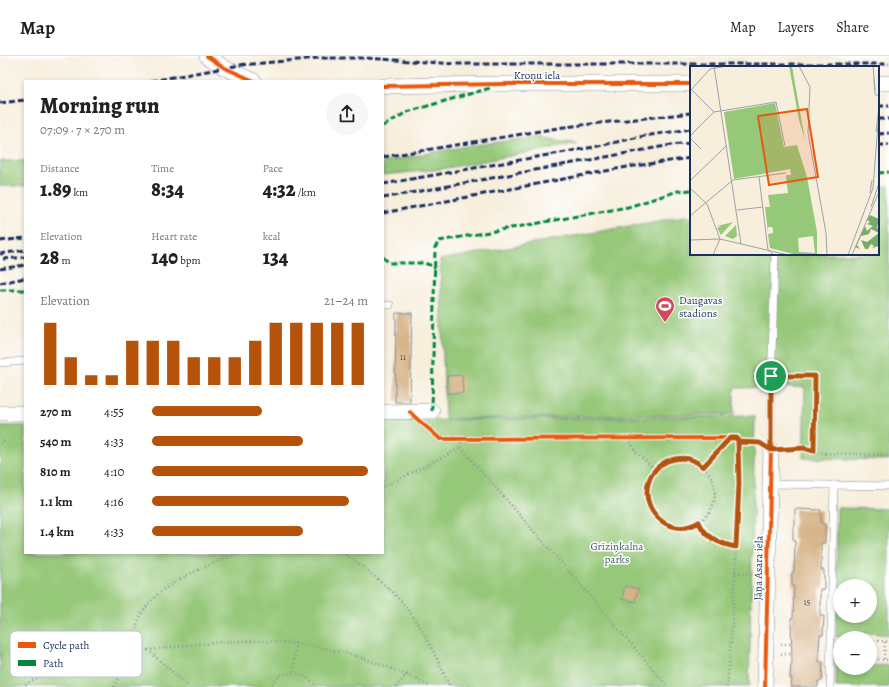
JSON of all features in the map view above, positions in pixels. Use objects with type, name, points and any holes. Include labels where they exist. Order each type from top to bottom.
[{"type":"street","points":[[207,56],[225,68],[252,80]]},
{"type":"street","name":"Kroņu iela","points":[[384,86],[501,84],[690,84]]},
{"type":"street","points":[[384,412],[432,411]]},
{"type":"street","points":[[0,413],[24,413]]},
{"type":"street","name":"Jāņa Asara iela","points":[[765,687],[771,450]]},
{"type":"lane","points":[[771,450],[771,376],[775,255]]},
{"type":"lane","points":[[0,363],[24,361]]},
{"type":"lane","points":[[770,484],[889,486]]},
{"type":"lane","points":[[830,687],[834,485]]},
{"type":"path","points":[[771,376],[815,376],[814,451]]},
{"type":"path","points":[[722,437],[760,443],[771,450],[804,448],[820,453],[889,455]]},
{"type":"path","points":[[621,438],[636,438]]},
{"type":"path","points":[[629,438],[635,451],[655,470]]},
{"type":"path","points":[[703,467],[730,438]]},
{"type":"path","points":[[0,444],[6,439]]},
{"type":"path","points":[[454,439],[469,439]]},
{"type":"path","points":[[462,439],[461,448],[668,687]]},
{"type":"path","points":[[727,687],[730,661],[739,484],[737,440]]},
{"type":"path","points":[[384,486],[461,448]]},
{"type":"path","points":[[681,458],[691,459],[708,470],[713,479],[715,489],[715,499],[712,509],[699,522],[687,527],[676,527],[666,524],[651,510],[647,500],[646,490],[649,480],[655,470],[662,464],[681,458]]},
{"type":"path","points":[[699,522],[702,529],[716,542],[736,547]]},
{"type":"path","points":[[137,631],[138,622],[145,609],[157,594],[180,579],[236,554]]},
{"type":"path","points":[[344,554],[384,584],[408,610],[429,644],[450,687]]},
{"type":"path","points":[[142,651],[244,641],[295,643],[325,648],[356,656],[407,674],[431,687]]},
{"type":"path","points":[[877,641],[889,641]]},
{"type":"path","points":[[884,659],[885,641]]},
{"type":"path","points":[[294,672],[295,643]]},
{"type":"path","points":[[776,644],[792,644]]},
{"type":"path","points":[[148,650],[188,687]]},
{"type":"path","points":[[776,653],[792,654]]},
{"type":"path","points":[[877,659],[889,660]]},
{"type":"path","points":[[270,687],[276,679],[284,674],[294,672],[304,675],[313,682],[316,687]]},
{"type":"path","points":[[396,687],[407,674]]},
{"type":"path","points":[[22,687],[39,677]]},
{"type":"path","points":[[114,687],[119,677]]},
{"type":"green space","points":[[537,137],[578,143],[442,169],[384,175],[384,162],[462,147]]},
{"type":"green space","points":[[0,161],[24,161],[24,186],[0,186]]},
{"type":"green space","name":"Daugavas stadions","points":[[879,186],[889,186],[889,460],[803,458],[805,387],[734,388],[734,414],[445,419],[440,260],[690,215],[690,255],[879,255]]},
{"type":"green space","name":"Grīziņkalna parks","points":[[755,416],[749,687],[0,687],[0,426],[24,426],[24,554],[384,554],[384,421]]},
{"type":"green space","points":[[837,508],[889,509],[889,635],[877,634],[877,631],[836,631],[836,623],[877,623],[877,579],[836,579]]},
{"type":"green space","points":[[889,665],[889,687],[836,687],[836,675],[877,675],[877,666]]},
{"type":"building","points":[[396,313],[412,313],[410,402],[395,402]]},
{"type":"building","points":[[462,375],[463,393],[447,393],[447,376]]},
{"type":"building","points":[[795,509],[821,510],[821,524],[825,524],[825,543],[821,543],[821,570],[824,570],[824,589],[820,589],[820,616],[824,616],[823,635],[820,635],[819,649],[819,662],[823,662],[822,681],[818,681],[818,687],[791,687],[791,618],[793,618],[794,586],[792,586],[792,572],[794,572],[795,540],[793,539],[793,526],[795,526]]},
{"type":"building","points":[[625,586],[638,589],[635,602],[622,599]]},
{"type":"railway","points":[[241,65],[319,58],[365,58],[456,64],[889,64]]},
{"type":"railway","points":[[157,80],[246,64]]},
{"type":"railway","points":[[0,103],[24,100]]},
{"type":"railway","points":[[879,106],[889,106]]},
{"type":"railway","points":[[384,157],[564,127],[690,113]]},
{"type":"railway","points":[[879,119],[889,119]]},
{"type":"railway","points":[[384,184],[594,147],[644,136],[690,129]]},
{"type":"railway","points":[[879,134],[889,133]]},
{"type":"railway","points":[[384,198],[671,145],[690,143]]},
{"type":"railway","points":[[879,145],[889,145]]},
{"type":"railway","points":[[384,213],[627,167],[690,158]]},
{"type":"railway","points":[[0,241],[24,238]]},
{"type":"railway","points":[[0,254],[24,250]]},
{"type":"railway","points":[[3,259],[24,257]]},
{"type":"railway","points":[[0,269],[24,265]]},
{"type":"railway","points":[[0,283],[24,278]]},
{"type":"marked path","points":[[384,125],[407,112],[490,88]]},
{"type":"marked path","points":[[879,173],[889,172]]},
{"type":"marked path","points":[[432,411],[435,248],[439,241],[628,207],[678,191],[690,190]]},
{"type":"marked path","points":[[384,258],[389,263],[424,263],[433,266],[435,269]]},
{"type":"marked path","points":[[0,290],[24,290]]},
{"type":"cycle path","points":[[207,56],[225,68],[252,80]]},
{"type":"cycle path","points":[[384,86],[501,84],[690,84]]},
{"type":"cycle path","points":[[410,412],[440,439],[737,438]]},
{"type":"cycle path","points":[[765,687],[771,450]]},
{"type":"place","name":"Daugavas stadions","points":[[665,323]]},
{"type":"route","points":[[771,376],[771,450],[760,443],[738,442],[737,438],[730,438],[703,467],[691,459],[681,458],[662,464],[654,471],[646,490],[647,500],[651,510],[658,518],[666,524],[676,527],[687,527],[699,522],[702,529],[716,542],[736,547],[739,484],[738,442],[760,443],[771,450],[804,448],[814,451],[815,376],[771,376]]}]
